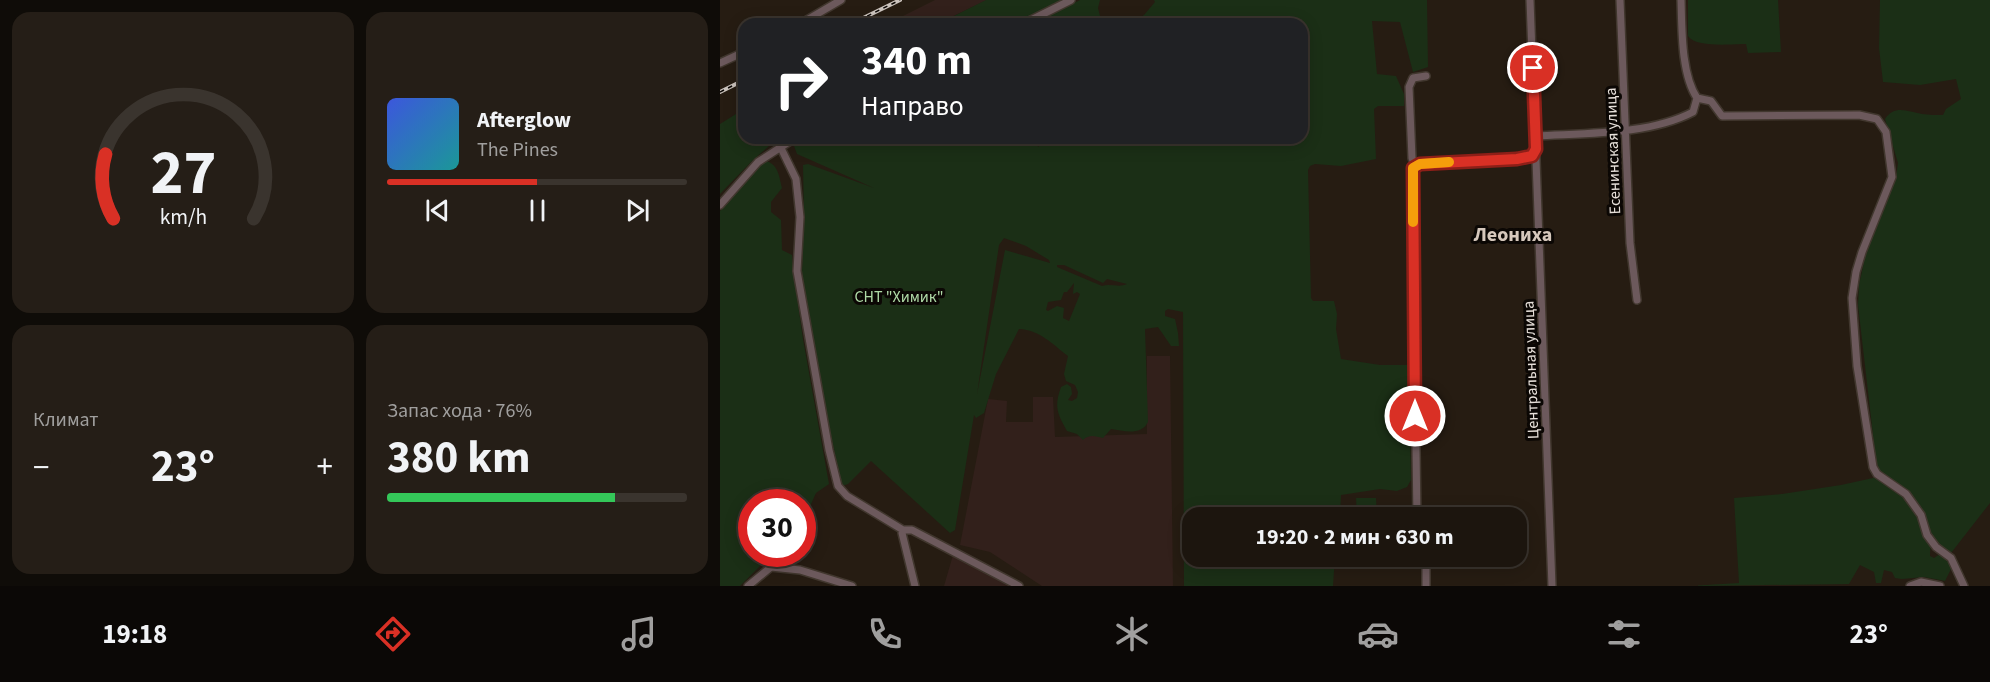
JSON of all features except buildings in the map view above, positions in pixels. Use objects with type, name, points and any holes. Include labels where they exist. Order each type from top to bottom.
[{"type":"street","points":[[810,18],[841,0]]},
{"type":"street","points":[[1035,18],[1071,0]]},
{"type":"street","name":"Центральная улица","points":[[1530,0],[1552,586]]},
{"type":"street","name":"Есенинская улица","points":[[1620,0],[1630,243],[1636,300]]},
{"type":"street","points":[[1536,136],[1626,131],[1683,117],[1693,112],[1697,98],[1690,86],[1681,0]]},
{"type":"street","points":[[720,63],[738,55]]},
{"type":"street","points":[[1416,507],[1412,174],[1415,165],[1412,158],[1409,87],[1413,78],[1426,76]]},
{"type":"street","points":[[1697,98],[1712,101],[1722,116],[1859,115],[1877,120],[1886,132],[1892,177],[1862,252],[1852,298],[1857,366],[1865,426],[1873,467],[1877,474],[1906,494],[1921,515],[1927,535],[1936,547],[1952,558],[1964,586]]},
{"type":"street","points":[[720,205],[758,162],[784,144]]},
{"type":"street","points":[[780,146],[796,179],[800,217],[797,271],[829,450],[838,486],[847,496],[903,530],[912,530],[1018,586]]},
{"type":"street","points":[[1415,165],[1528,158],[1534,153]]},
{"type":"street","points":[[903,530],[915,586]]},
{"type":"street","points":[[748,586],[771,567],[800,570],[852,586]]},
{"type":"street","points":[[1426,567],[1426,586]]},
{"type":"street","points":[[1910,586],[1921,582],[1940,586]]},
{"type":"shaded area","points":[[935,0],[987,0],[950,18],[899,18]]},
{"type":"shaded area","points":[[1147,356],[1170,356],[1173,586],[1042,586],[990,552],[960,545],[988,399],[1007,401],[1006,422],[1033,422],[1033,397],[1053,397],[1055,437],[1147,434]]},
{"type":"shaded area","points":[[953,555],[1012,586],[944,586]]},
{"type":"green space","points":[[986,0],[1066,0],[1029,18],[950,18]]},
{"type":"green space","points":[[1080,0],[1100,0],[1098,8],[1100,18],[1045,18]]},
{"type":"green space","name":"СНТ \"Химик\"","points":[[1154,0],[1427,0],[1428,67],[1413,72],[1400,22],[1372,21],[1377,74],[1396,76],[1404,94],[1404,106],[1378,106],[1374,109],[1376,159],[1341,166],[1315,164],[1308,170],[1311,298],[1313,301],[1334,301],[1341,359],[1380,365],[1409,365],[1411,480],[1407,487],[1397,491],[1380,489],[1341,495],[1340,507],[1184,507],[1183,312],[1168,309],[1165,311],[1165,316],[1175,319],[1179,346],[1171,346],[1158,327],[1145,329],[1148,422],[1137,431],[1111,429],[1103,438],[1090,436],[1083,440],[1077,434],[1067,431],[1058,410],[1059,394],[1061,387],[1067,384],[1071,387],[1072,394],[1068,400],[1072,401],[1077,398],[1078,392],[1075,385],[1066,381],[1064,374],[1068,356],[1040,335],[1019,329],[996,374],[984,413],[976,418],[974,415],[955,530],[950,533],[871,461],[848,484],[842,486],[819,380],[802,272],[803,165],[808,164],[874,188],[797,154],[794,146],[798,144],[1038,144],[1038,147],[1041,144],[1308,144],[1308,18],[1140,18],[1155,2]],"holes":[[[1004,238],[1026,246],[1049,260],[1050,263],[1005,250],[977,394],[999,245]],[[1057,265],[1064,265],[1103,283],[1107,279],[1127,284],[1102,286],[1057,267]],[[1074,283],[1073,294],[1077,292],[1080,294],[1069,321],[1063,318],[1064,308],[1057,306],[1046,310],[1048,302],[1061,300],[1064,292],[1067,292]]]},
{"type":"green space","points":[[1688,0],[1778,0],[1781,52],[1748,53],[1746,44],[1706,44],[1692,40],[1688,36]]},
{"type":"green space","points":[[1880,0],[1990,0],[1990,503],[1951,553],[1935,544],[1927,533],[1922,514],[1881,474],[1876,461],[1858,305],[1859,285],[1869,239],[1896,177],[1898,163],[1885,119],[1897,110],[1943,115],[1946,109],[1961,99],[1956,79],[1920,85],[1883,82],[1879,48]]},
{"type":"green space","points":[[738,113],[738,144],[770,145],[720,194],[720,124]]},
{"type":"green space","points":[[766,161],[774,165],[782,188],[771,202],[771,212],[781,220],[782,250],[792,255],[803,339],[829,484],[816,493],[816,489],[738,489],[738,567],[759,567],[740,586],[720,586],[720,211],[760,164]]},
{"type":"green space","points":[[1873,478],[1892,485],[1901,492],[1917,512],[1927,533],[1930,556],[1934,558],[1940,554],[1946,555],[1952,567],[1945,581],[1924,577],[1895,578],[1892,572],[1884,570],[1881,583],[1876,583],[1874,572],[1860,565],[1849,584],[1689,586],[1739,583],[1734,498],[1782,494]]},
{"type":"green space","points":[[1356,498],[1376,498],[1376,507],[1356,507]]},
{"type":"green space","points":[[1184,567],[1334,567],[1333,586],[1184,586]]},
{"type":"railway","points":[[863,18],[900,0]]},
{"type":"railway","points":[[720,92],[738,83]]},
{"type":"slow traffic","points":[[1413,222],[1413,168],[1420,164],[1449,162]]},
{"type":"district","name":"Леониха","points":[[1513,235]]},
{"type":"route","points":[[1415,416],[1413,168],[1420,164],[1517,159],[1532,156],[1536,149],[1533,68]]}]
